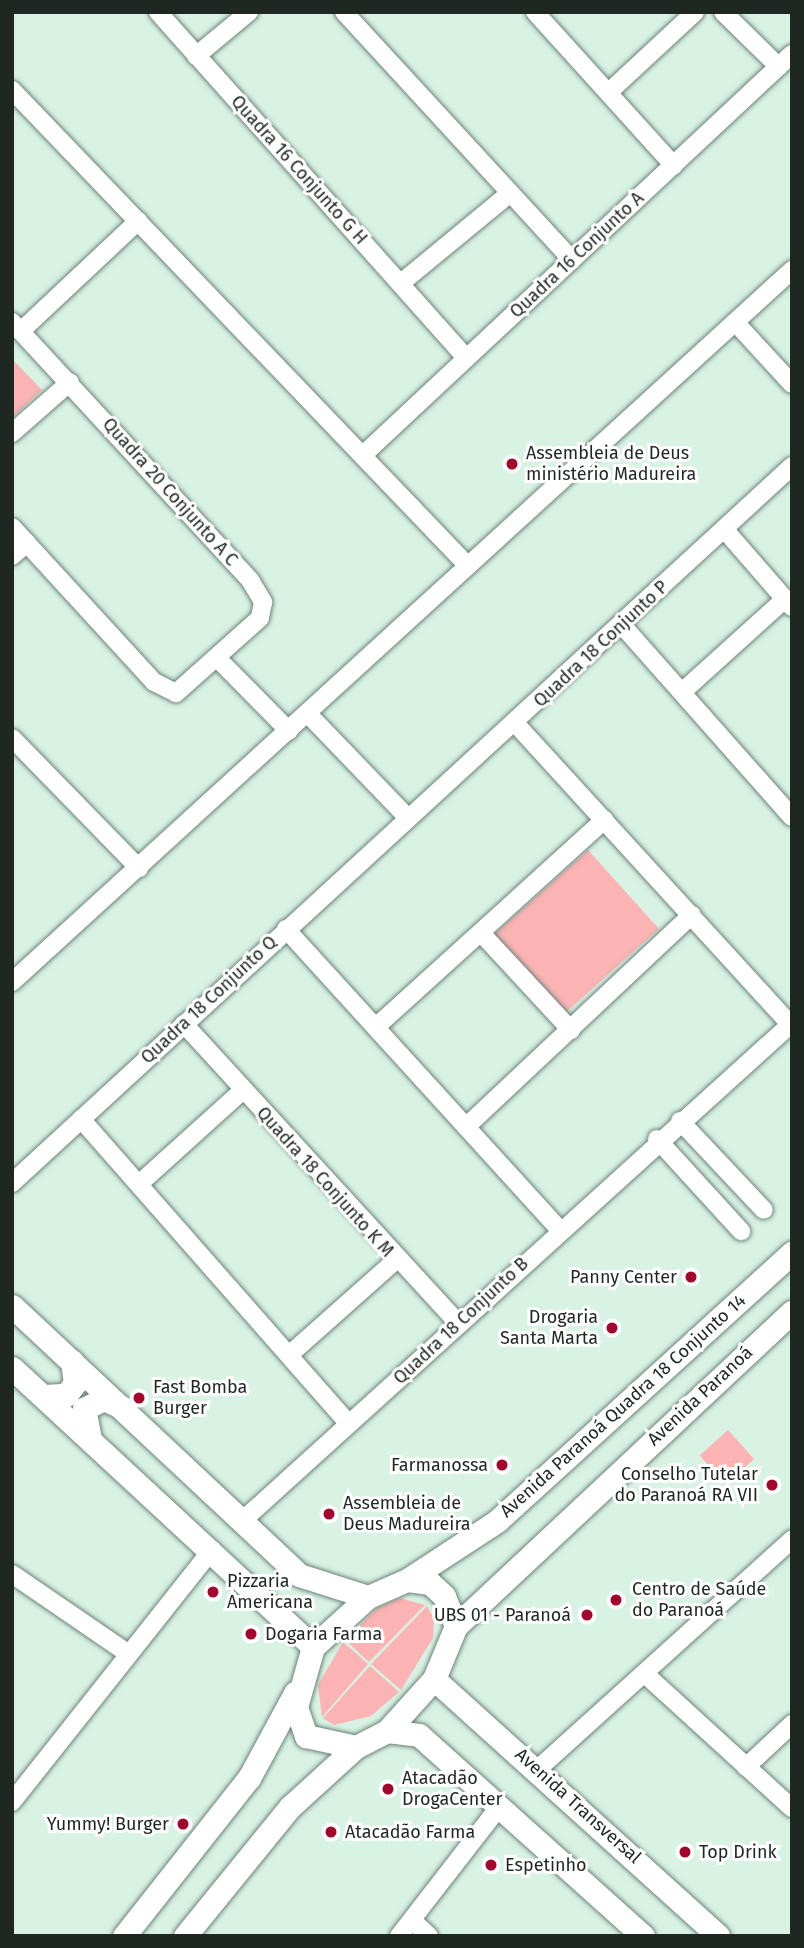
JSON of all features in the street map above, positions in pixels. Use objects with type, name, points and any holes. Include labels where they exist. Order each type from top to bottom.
[{"type":"street","name":"Quadra 16 Conjunto G H","points":[[158,12],[466,358]]},
{"type":"street","points":[[196,56],[249,12]]},
{"type":"street","points":[[344,12],[572,260]]},
{"type":"street","points":[[535,12],[610,91],[674,166]]},
{"type":"street","points":[[610,91],[695,12]]},
{"type":"street","points":[[723,12],[785,61]]},
{"type":"street","name":"Quadra 16 Conjunto A","points":[[363,455],[785,61]]},
{"type":"street","points":[[12,90],[468,566]]},
{"type":"street","points":[[401,284],[510,192]]},
{"type":"street","points":[[17,326],[138,221]]},
{"type":"street","points":[[12,982],[139,869],[792,270]]},
{"type":"street","points":[[735,322],[792,384]]},
{"type":"street","name":"Quadra 20 Conjunto A C","points":[[17,326],[70,382],[263,602],[260,618],[218,659]]},
{"type":"street","points":[[12,433],[70,382]]},
{"type":"street","name":"Quadra 18 Conjunto P","points":[[408,818],[622,625],[792,466]]},
{"type":"street","points":[[12,527],[154,682],[176,693],[218,659],[289,731]]},
{"type":"street","points":[[682,692],[788,603],[725,530]]},
{"type":"street","points":[[12,556],[27,542]]},
{"type":"street","points":[[622,625],[792,817]]},
{"type":"street","points":[[308,714],[408,818]]},
{"type":"street","points":[[515,723],[791,1024]]},
{"type":"street","points":[[12,738],[139,869]]},
{"type":"street","name":"Quadra 18 Conjunto Q","points":[[12,1183],[408,818]]},
{"type":"street","points":[[377,1026],[482,934],[604,820]]},
{"type":"street","points":[[468,1125],[692,915]]},
{"type":"street","points":[[286,929],[468,1125],[560,1230]]},
{"type":"street","points":[[482,934],[571,1030]]},
{"type":"street","name":"Quadra 18 Conjunto K M","points":[[184,1024],[397,1259],[289,1355]]},
{"type":"street","name":"Quadra 18 Conjunto B","points":[[242,1522],[657,1139],[791,1024]]},
{"type":"street","points":[[139,1184],[242,1091]]},
{"type":"street","points":[[81,1119],[349,1424]]},
{"type":"street","points":[[680,1121],[764,1210]]},
{"type":"street","points":[[657,1139],[741,1231]]},
{"type":"street","name":"Avenida Paranoá Quadra 18 Conjunto 14","points":[[407,1580],[496,1521],[792,1253]]},
{"type":"street","points":[[397,1259],[458,1324]]},
{"type":"street","points":[[12,1306],[299,1574],[368,1597]]},
{"type":"street","name":"Avenida Paranoá","points":[[456,1626],[792,1312]]},
{"type":"street","points":[[44,1396],[66,1395],[75,1383],[72,1362]]},
{"type":"street","points":[[12,1368],[212,1550],[313,1647]]},
{"type":"street","points":[[90,1439],[84,1409],[104,1399],[123,1410]]},
{"type":"street","points":[[539,1768],[792,1539]]},
{"type":"street","points":[[12,1802],[18,1783],[212,1550]]},
{"type":"street","points":[[12,1574],[126,1652]]},
{"type":"street","points":[[124,1936],[249,1778],[299,1684],[313,1647],[368,1597],[407,1580],[437,1589],[456,1626],[433,1679],[387,1731],[356,1747],[290,1807],[185,1936]]},
{"type":"street","points":[[645,1674],[792,1808]]},
{"type":"street","name":"Avenida Transversal","points":[[433,1679],[539,1768],[718,1936]]},
{"type":"street","points":[[299,1684],[296,1707],[306,1736],[356,1747]]},
{"type":"street","points":[[746,1767],[792,1724]]},
{"type":"street","points":[[387,1731],[419,1735],[643,1936]]},
{"type":"street","points":[[399,1936],[500,1806]]},
{"type":"street","points":[[413,1921],[429,1936]]},
{"type":"shaded area","points":[[12,359],[42,390],[12,418]]},
{"type":"shaded area","points":[[588,850],[659,929],[563,1015],[492,936]]},
{"type":"shaded area","points":[[728,1430],[754,1459],[726,1484],[700,1455]]},
{"type":"shaded area","points":[[400,1598],[425,1605],[369,1662],[345,1640],[377,1608]]},
{"type":"shaded area","points":[[427,1606],[434,1619],[433,1638],[401,1690],[371,1664]]},
{"type":"shaded area","points":[[343,1642],[368,1664],[322,1717],[318,1685]]},
{"type":"shaded area","points":[[370,1666],[399,1692],[371,1716],[334,1725],[323,1718]]},
{"type":"place","name":"Assembleia de Deus ministério Madureira","points":[[512,464]]},
{"type":"place","name":"Panny Center","points":[[691,1277]]},
{"type":"place","name":"Drogaria Santa Marta","points":[[612,1328]]},
{"type":"place","name":"Fast Bomba Burger","points":[[139,1398]]},
{"type":"place","name":"Farmanossa","points":[[502,1465]]},
{"type":"place","name":"Conselho Tutelar do Paranoá RA VII","points":[[772,1485]]},
{"type":"place","name":"Assembleia de Deus Madureira","points":[[329,1514]]},
{"type":"place","name":"Pizzaria Americana","points":[[213,1592]]},
{"type":"place","name":"Centro de Saúde do Paranoá","points":[[616,1600]]},
{"type":"place","name":"UBS 01 - Paranoá","points":[[587,1615]]},
{"type":"place","name":"Dogaria Farma","points":[[251,1634]]},
{"type":"place","name":"Atacadão DrogaCenter","points":[[388,1789]]},
{"type":"place","name":"Yummy! Burger","points":[[183,1824]]},
{"type":"place","name":"Atacadão Farma","points":[[331,1832]]},
{"type":"place","name":"Top Drink","points":[[685,1852]]},
{"type":"place","name":"Espetinho","points":[[491,1865]]}]
